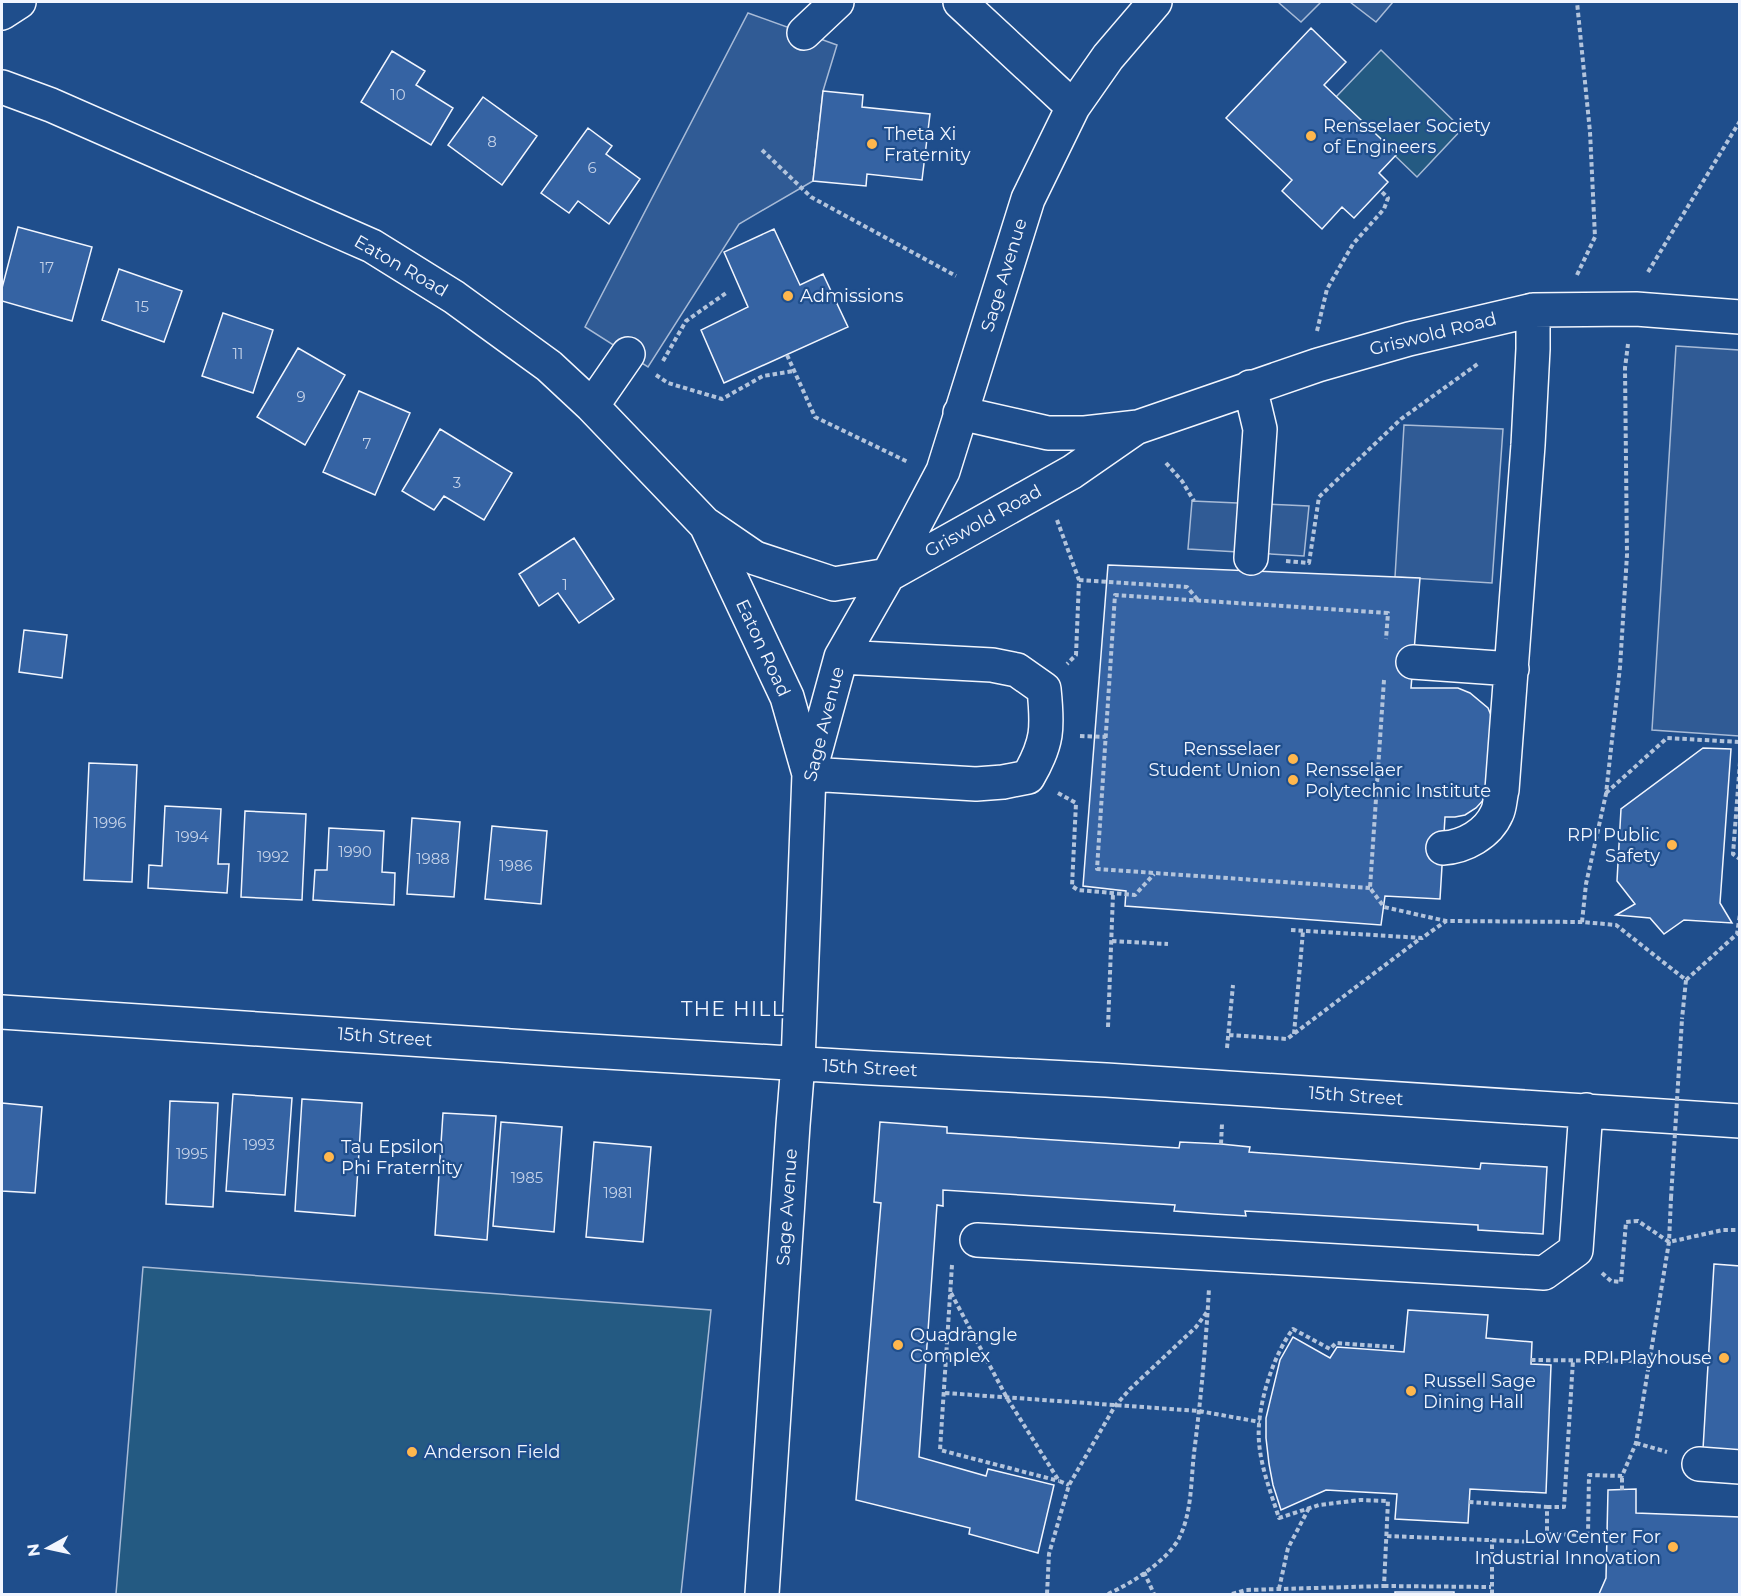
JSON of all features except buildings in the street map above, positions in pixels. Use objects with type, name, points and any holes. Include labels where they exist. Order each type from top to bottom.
[{"type":"street","points":[[2,13],[20,2]]},
{"type":"street","points":[[804,33],[837,2]]},
{"type":"street","points":[[960,2],[1073,107]]},
{"type":"street","name":"Sage Avenue","points":[[762,1594],[798,1063],[809,774],[841,657],[943,471],[1025,207],[1073,107],[1108,57],[1155,2]]},
{"type":"street","name":"Eaton Road","points":[[2,87],[51,105],[372,246],[454,297],[549,366],[592,406],[706,525],[755,558],[834,584],[888,575]]},
{"type":"street","points":[[1443,848],[1469,841],[1485,830],[1497,814],[1505,759],[1528,446],[1547,309]]},
{"type":"street","name":"Griswold Road","points":[[960,413],[1048,433],[1085,434],[1138,426],[1318,365],[1409,339],[1547,309],[1632,322],[1740,317]]},
{"type":"street","points":[[592,406],[628,354]]},
{"type":"street","points":[[1250,387],[1260,429],[1251,558]]},
{"type":"street","name":"Griswold Road","points":[[888,575],[1072,472],[1138,426]]},
{"type":"street","name":"Eaton Road","points":[[706,525],[787,697],[809,774]]},
{"type":"street","points":[[809,774],[976,784],[1003,782],[1028,777],[1041,755],[1046,732],[1044,689],[1017,670],[992,665],[841,657]]},
{"type":"street","points":[[1394,661],[1512,669]]},
{"type":"street","name":"15th Street","points":[[2,1012],[1740,1121]]},
{"type":"street","points":[[977,1240],[1544,1273],[1576,1250],[1586,1110]]},
{"type":"street","points":[[1699,1464],[1740,1467]]},
{"type":"path","points":[[1547,309],[1594,237],[1590,132],[1577,2]]},
{"type":"path","points":[[1648,272],[1740,121]]},
{"type":"path","points":[[762,150],[811,197],[956,276]]},
{"type":"path","points":[[1318,365],[1315,338],[1328,290],[1353,244],[1384,209],[1388,198],[1380,190]]},
{"type":"path","points":[[726,293],[686,321],[655,374],[668,382],[722,399],[763,376],[794,370]]},
{"type":"path","points":[[1582,922],[1586,884],[1606,794],[1620,667],[1627,555],[1625,368],[1632,322]]},
{"type":"path","points":[[787,355],[815,417],[912,463]]},
{"type":"path","points":[[1251,558],[1309,563],[1319,497],[1401,419],[1479,363]]},
{"type":"path","points":[[1166,463],[1182,481],[1194,501]]},
{"type":"path","points":[[1058,523],[1079,580],[1076,655]]},
{"type":"path","points":[[1079,580],[1187,587],[1199,600]]},
{"type":"path","points":[[1370,888],[1098,869],[1115,595],[1388,613],[1394,661],[1370,888],[1384,907],[1446,921],[1582,922],[1616,925],[1686,981]]},
{"type":"path","points":[[1075,736],[1106,737]]},
{"type":"path","points":[[1606,794],[1667,738],[1740,742]]},
{"type":"path","points":[[1740,762],[1733,854],[1740,860]]},
{"type":"path","points":[[1028,777],[1076,803],[1072,886],[1078,890],[1135,895],[1154,873]]},
{"type":"path","points":[[1108,1027],[1113,894]]},
{"type":"path","points":[[1622,1490],[1622,1476],[1636,1443],[1669,1242],[1686,981],[1737,934],[1740,914]]},
{"type":"path","points":[[1229,1035],[1287,1039],[1446,921]]},
{"type":"path","points":[[1291,930],[1422,938]]},
{"type":"path","points":[[1294,1034],[1303,931]]},
{"type":"path","points":[[1112,941],[1168,944]]},
{"type":"path","points":[[1227,1048],[1233,986]]},
{"type":"path","points":[[1221,1144],[1222,1124]]},
{"type":"path","points":[[1611,1281],[1621,1282],[1626,1222],[1638,1221],[1669,1242],[1723,1230],[1740,1230]]},
{"type":"path","points":[[977,1240],[953,1240],[940,1450],[1069,1485]]},
{"type":"path","points":[[951,1293],[1007,1398],[1059,1481]]},
{"type":"path","points":[[1047,1594],[1049,1554],[1069,1485],[1115,1406],[1130,1389],[1197,1327],[1208,1311],[1188,1511],[1181,1535],[1167,1555],[1108,1594]]},
{"type":"path","points":[[1384,1586],[1388,1501],[1360,1500],[1319,1505],[1279,1518],[1265,1476],[1259,1441],[1260,1422],[1268,1381],[1283,1342],[1293,1329],[1330,1349],[1336,1343],[1394,1347]]},
{"type":"path","points":[[1531,1360],[1649,1361]]},
{"type":"path","points":[[1469,1502],[1564,1507],[1573,1360]]},
{"type":"path","points":[[945,1393],[1199,1411],[1260,1422]]},
{"type":"path","points":[[1387,1536],[1536,1542],[1547,1533],[1588,1535],[1589,1475],[1622,1476]]},
{"type":"path","points":[[1547,1507],[1547,1533]]},
{"type":"path","points":[[1280,1589],[1288,1548],[1309,1508]]},
{"type":"path","points":[[1492,1540],[1492,1594]]},
{"type":"path","points":[[1144,1572],[1154,1594]]},
{"type":"path","points":[[1232,1594],[1246,1590],[1384,1586],[1491,1587]]},
{"type":"shaded area","points":[[1278,2],[1321,2],[1301,22]]},
{"type":"shaded area","points":[[1350,2],[1393,2],[1376,22]]},
{"type":"shaded area","points":[[748,13],[837,45],[823,91],[813,181],[739,224],[648,367],[585,327]]},
{"type":"shaded area","points":[[1381,50],[1462,129],[1417,177],[1335,98]]},
{"type":"shaded area","points":[[1676,346],[1739,350],[1739,736],[1652,730]]},
{"type":"shaded area","points":[[1404,425],[1503,429],[1492,583],[1395,577]]},
{"type":"shaded area","points":[[1192,501],[1309,506],[1304,556],[1188,549]]},
{"type":"shaded area","name":"Anderson Field","points":[[143,1267],[711,1310],[681,1594],[116,1594]]},
{"type":"place","name":"Rensselaer Society of Engineers","points":[[1311,136]]},
{"type":"place","name":"Theta Xi Fraternity","points":[[872,144]]},
{"type":"place","name":"Admissions","points":[[788,296]]},
{"type":"place","name":"Rensselaer Student Union","points":[[1293,759]]},
{"type":"place","name":"Rensselaer Polytechnic Institute","points":[[1293,780]]},
{"type":"place","name":"RPI Public Safety","points":[[1672,845]]},
{"type":"place","name":"Tau Epsilon Phi Fraternity","points":[[329,1157]]},
{"type":"place","name":"Quadrangle Complex","points":[[898,1345]]},
{"type":"place","name":"RPI Playhouse","points":[[1724,1358]]},
{"type":"place","name":"Russell Sage Dining Hall","points":[[1411,1391]]},
{"type":"place","name":"Anderson Field","points":[[412,1452]]},
{"type":"place","name":"Low Center For Industrial Innovation","points":[[1673,1547]]},
{"type":"district","name":"THE HILL","points":[[733,1009]]}]
